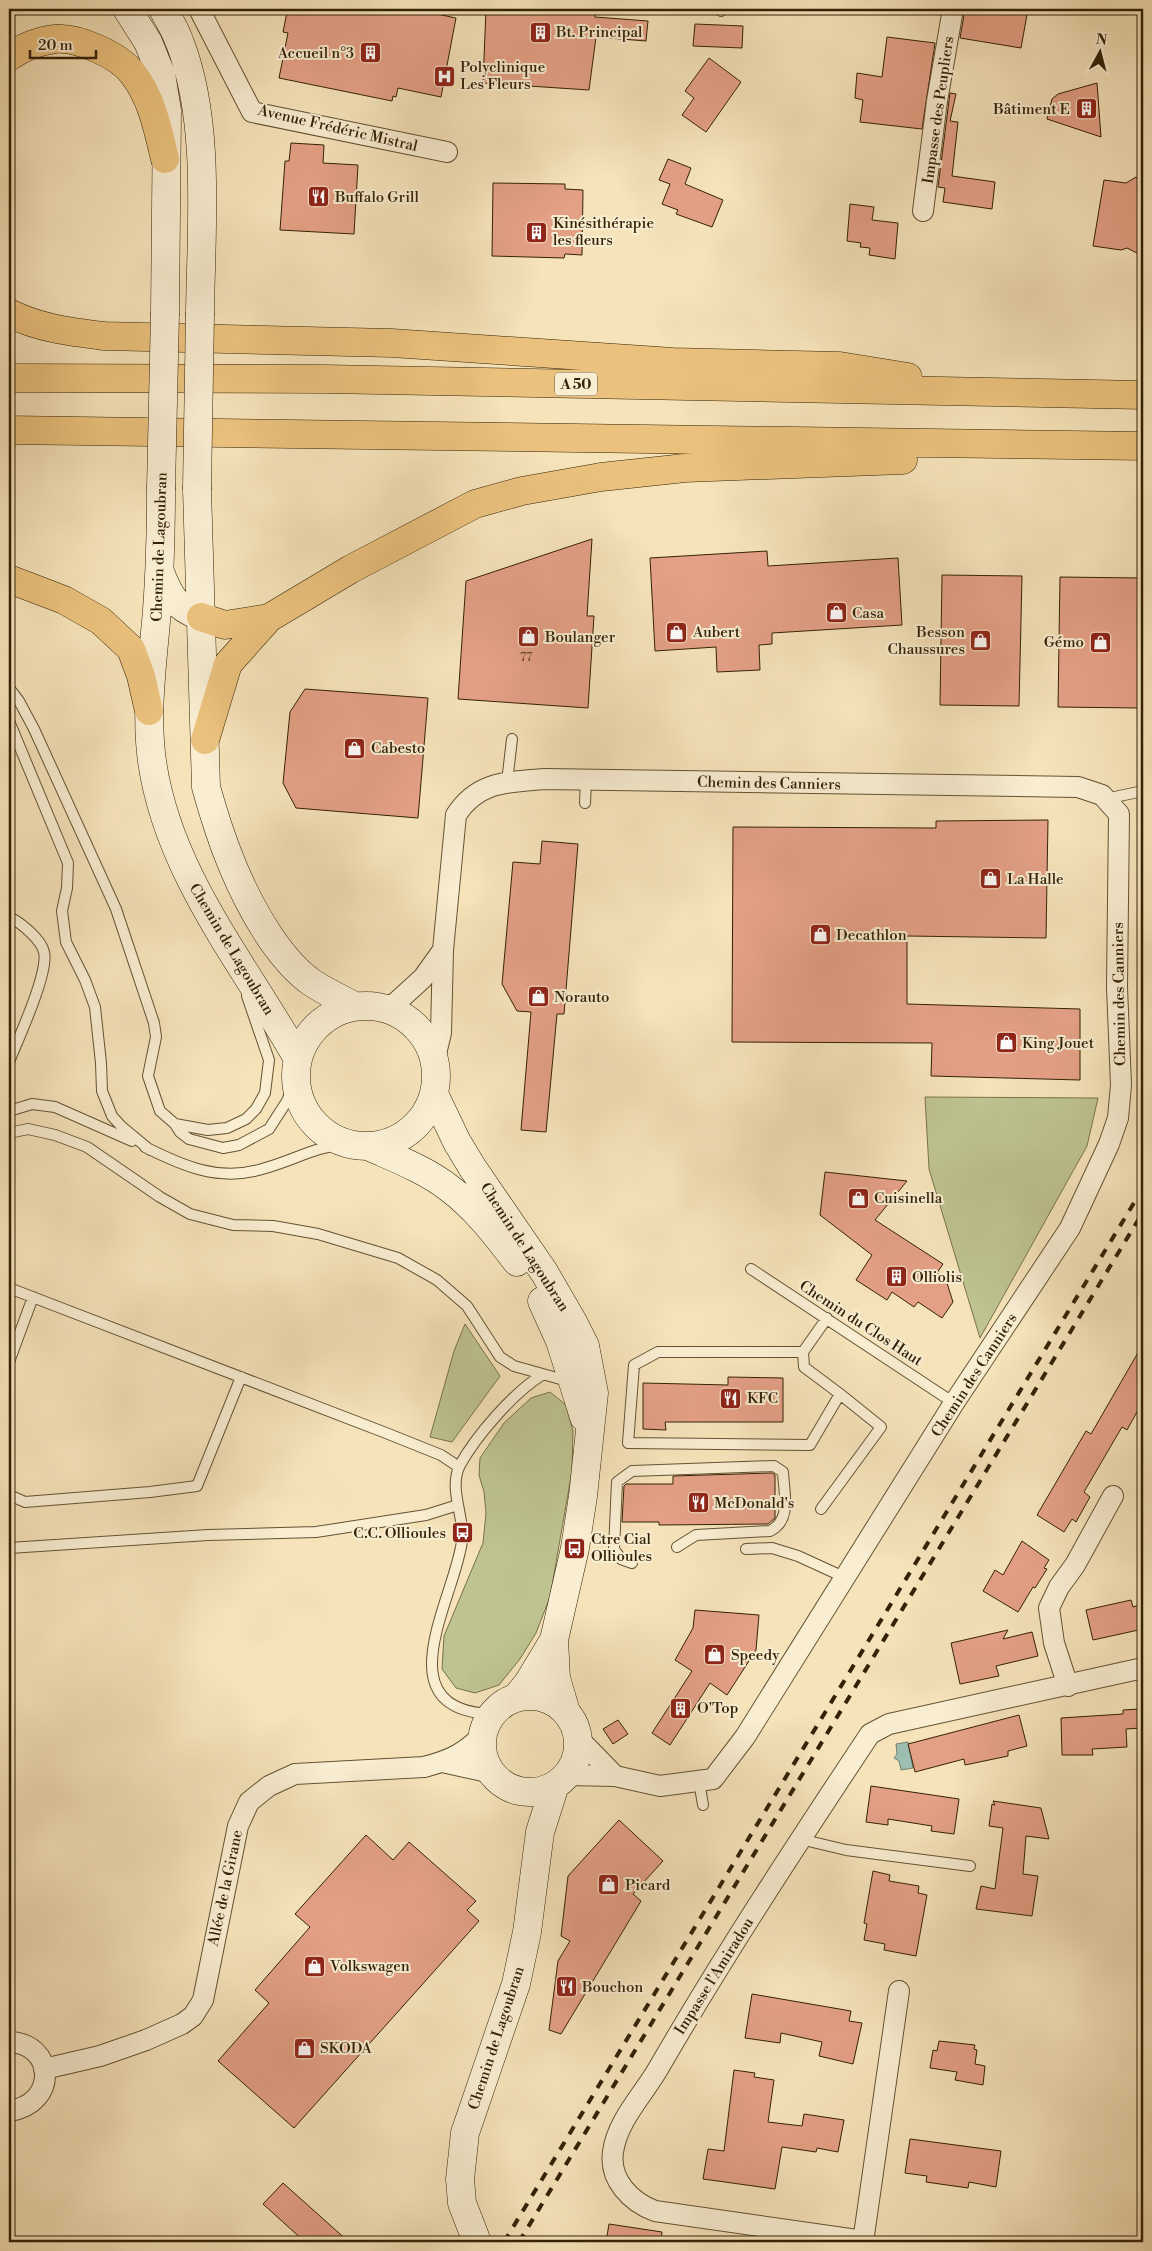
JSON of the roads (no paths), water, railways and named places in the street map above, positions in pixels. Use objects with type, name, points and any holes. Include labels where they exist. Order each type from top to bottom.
[{"type":"highway","points":[[9,57],[22,48],[56,39],[99,50],[120,61],[133,74],[154,112],[165,159]]},
{"type":"highway","points":[[9,313],[56,330],[104,336],[392,343],[673,362],[840,366],[1008,393]]},
{"type":"highway","name":"A 50","points":[[9,378],[325,379],[1143,396]]},
{"type":"highway","points":[[9,430],[1143,446]]},
{"type":"highway","points":[[205,740],[228,664],[269,618],[351,569],[475,504],[522,490],[601,477],[685,468],[1143,450]]},
{"type":"highway","points":[[9,579],[64,600],[101,621],[131,649],[141,676],[148,711]]},
{"type":"highway","points":[[201,617],[225,625],[269,618]]},
{"type":"main road","name":"Chemin de Lagoubran","points":[[127,9],[148,42],[161,74],[167,110],[160,572],[148,711],[152,761],[159,795],[185,868],[239,966],[275,1019],[297,1069]]},
{"type":"main road","points":[[163,9],[180,43],[196,105],[202,200],[197,489],[206,787],[215,821],[232,868],[252,909],[292,965],[310,982],[354,1006]]},
{"type":"main road","points":[[160,572],[169,596],[183,609],[201,617]]},
{"type":"main road","points":[[354,1006],[372,1006],[389,1009],[410,1020],[426,1037],[435,1058],[437,1077],[435,1096],[428,1112],[417,1126],[403,1137],[387,1144],[358,1145],[321,1130],[310,1119],[303,1107],[297,1069],[303,1044],[312,1030],[331,1015],[354,1006]]},
{"type":"main road","name":"Chemin de Lagoubran","points":[[435,1096],[457,1142],[544,1272],[585,1346],[594,1394],[590,1435],[575,1548],[554,1640],[556,1678],[566,1712]]},
{"type":"main road","name":"Chemin de Lagoubran","points":[[358,1145],[421,1170],[449,1187],[474,1209],[529,1278],[542,1302],[560,1341],[590,1435]]},
{"type":"main road","name":"Chemin de Lagoubran","points":[[516,1698],[528,1683],[554,1640]]},
{"type":"main road","points":[[530,1696],[543,1698],[555,1703],[566,1712],[574,1724],[578,1738],[578,1751],[574,1764],[561,1780],[542,1790],[528,1792],[502,1783],[492,1773],[485,1761],[482,1748],[488,1724],[508,1702],[516,1698],[530,1696]]},
{"type":"main road","name":"Chemin de Lagoubran","points":[[477,2242],[462,2203],[460,2179],[466,2133],[516,1984],[527,1932],[540,1832],[561,1780]]},
{"type":"main road","points":[[515,1789],[540,1832]]},
{"type":"street","name":"Avenue Frédéric Mistral","points":[[199,9],[252,112],[447,152]]},
{"type":"street","name":"Impasse des Peupliers","points":[[923,210],[937,101],[953,9]]},
{"type":"street","name":"Chemin des Canniers","points":[[435,1058],[441,1033],[443,950],[458,861],[456,815],[465,801],[484,788],[507,782],[545,779],[1078,787],[1102,795],[1119,814],[1117,987],[1121,1085],[1118,1118],[1109,1144],[1070,1228],[954,1403],[733,1756],[713,1779],[660,1786],[615,1776],[561,1780]]},
{"type":"street","points":[[389,1009],[423,978],[443,950]]},
{"type":"street","points":[[1068,1686],[1054,1643],[1049,1608],[1113,1496]]},
{"type":"street","name":"Impasse l'Amiradou","points":[[899,1991],[863,2242],[655,2211],[643,2207],[629,2197],[616,2177],[612,2152],[622,2124],[648,2086],[696,2003],[800,1839],[870,1734],[889,1724],[1143,1668]]},
{"type":"street","name":"Allée de la Girane","points":[[44,2069],[100,2056],[146,2040],[182,2024],[193,2016],[203,2000],[238,1826],[249,1802],[269,1786],[295,1774],[424,1766],[442,1762],[466,1751],[488,1724]]},
{"type":"street","points":[[578,1738],[615,1776]]},
{"type":"street","name":"Allée de la Girane","points":[[442,1762],[492,1773]]},
{"type":"street","points":[[9,2042],[27,2046],[36,2053],[44,2069],[44,2086],[38,2096],[30,2104],[20,2109],[9,2111]]},
{"type":"lane","points":[[9,688],[19,701],[34,729],[116,909],[154,1023],[156,1038],[148,1076],[160,1111],[189,1139],[223,1148],[239,1145],[269,1129],[287,1101],[297,1069]]},
{"type":"lane","points":[[9,721],[68,863],[67,888],[62,911],[66,942],[85,980],[95,1007],[102,1091],[112,1116],[150,1150]]},
{"type":"lane","points":[[507,782],[512,739]]},
{"type":"lane","points":[[585,803],[586,779]]},
{"type":"lane","points":[[1105,798],[1142,793]]},
{"type":"lane","points":[[9,1062],[42,977],[44,960],[44,951],[39,942],[10,917]]},
{"type":"lane","points":[[175,1124],[208,1130],[227,1128],[246,1119],[256,1109],[265,1093],[269,1060],[239,966]]},
{"type":"lane","points":[[9,1111],[32,1104],[55,1107],[150,1150],[196,1168],[228,1175],[263,1169],[324,1146],[358,1145]]},
{"type":"lane","points":[[9,1133],[33,1130],[55,1135],[87,1147],[160,1197],[190,1214],[233,1224],[273,1226],[318,1234],[398,1258],[437,1280],[467,1306],[500,1357],[514,1366],[573,1382]]},
{"type":"lane","name":"Chemin du Clos Haut","points":[[751,1269],[954,1403]]},
{"type":"lane","points":[[9,1288],[441,1455],[459,1467]]},
{"type":"lane","points":[[9,1362],[33,1297]]},
{"type":"lane","points":[[821,1509],[881,1427],[804,1366],[803,1352],[827,1318]]},
{"type":"lane","points":[[803,1352],[658,1352],[634,1365],[628,1443],[810,1445],[840,1394]]},
{"type":"lane","points":[[488,1724],[474,1713],[456,1706],[442,1696],[433,1678],[430,1661],[433,1640],[460,1554],[463,1538],[456,1491],[459,1467],[473,1446],[516,1394],[542,1375]]},
{"type":"lane","points":[[9,1495],[24,1502],[150,1492],[197,1486],[241,1377]]},
{"type":"lane","points":[[632,1563],[621,1559],[614,1548],[617,1482],[632,1471],[774,1466],[783,1472],[784,1518],[779,1526],[770,1531],[696,1535],[678,1547]]},
{"type":"lane","points":[[9,1548],[208,1535],[316,1532],[426,1515],[458,1506]]},
{"type":"lane","points":[[746,1549],[772,1548],[798,1556],[846,1578]]},
{"type":"lane","points":[[699,1781],[703,1805]]},
{"type":"lane","points":[[800,1839],[846,1850],[970,1866]]},
{"type":"water","points":[[908,1742],[913,1768],[901,1770],[899,1761],[894,1758],[897,1754],[896,1744]]},
{"type":"railway","points":[[504,2242],[1143,1188]]},
{"type":"railway","points":[[519,2242],[1143,1212]]},
{"type":"place","name":"Bt. Principal","points":[[540,32]]},
{"type":"place","name":"Accueil n°3","points":[[370,53]]},
{"type":"place","name":"Polyclinique Les Fleurs","points":[[444,76]]},
{"type":"place","name":"Bâtiment E","points":[[1086,109]]},
{"type":"place","name":"Buffalo Grill","points":[[319,197]]},
{"type":"place","name":"Kinésithérapie les fleurs","points":[[537,232]]},
{"type":"place","name":"Casa","points":[[836,613]]},
{"type":"place","name":"Aubert","points":[[677,632]]},
{"type":"place","name":"Boulanger","points":[[529,637]]},
{"type":"place","name":"Besson Chaussures","points":[[981,641]]},
{"type":"place","name":"Gémo","points":[[1100,642]]},
{"type":"place","name":"Cabesto","points":[[355,748]]},
{"type":"place","name":"La Halle","points":[[991,879]]},
{"type":"place","name":"Decathlon","points":[[820,935]]},
{"type":"place","name":"Norauto","points":[[538,997]]},
{"type":"place","name":"King Jouet","points":[[1006,1043]]},
{"type":"place","name":"Cuisinella","points":[[858,1198]]},
{"type":"place","name":"Olliolis","points":[[896,1277]]},
{"type":"place","name":"KFC","points":[[731,1398]]},
{"type":"place","name":"McDonald's","points":[[698,1503]]},
{"type":"place","name":"C.C. Ollioules","points":[[462,1533]]},
{"type":"place","name":"Ctre Cial Ollioules","points":[[575,1548]]},
{"type":"place","name":"Speedy","points":[[715,1655]]},
{"type":"place","name":"O'Top","points":[[681,1708]]},
{"type":"place","name":"Picard","points":[[609,1885]]},
{"type":"place","name":"Volkswagen","points":[[314,1966]]},
{"type":"place","name":"Bouchon","points":[[566,1987]]},
{"type":"place","name":"SKODA","points":[[304,2048]]}]
